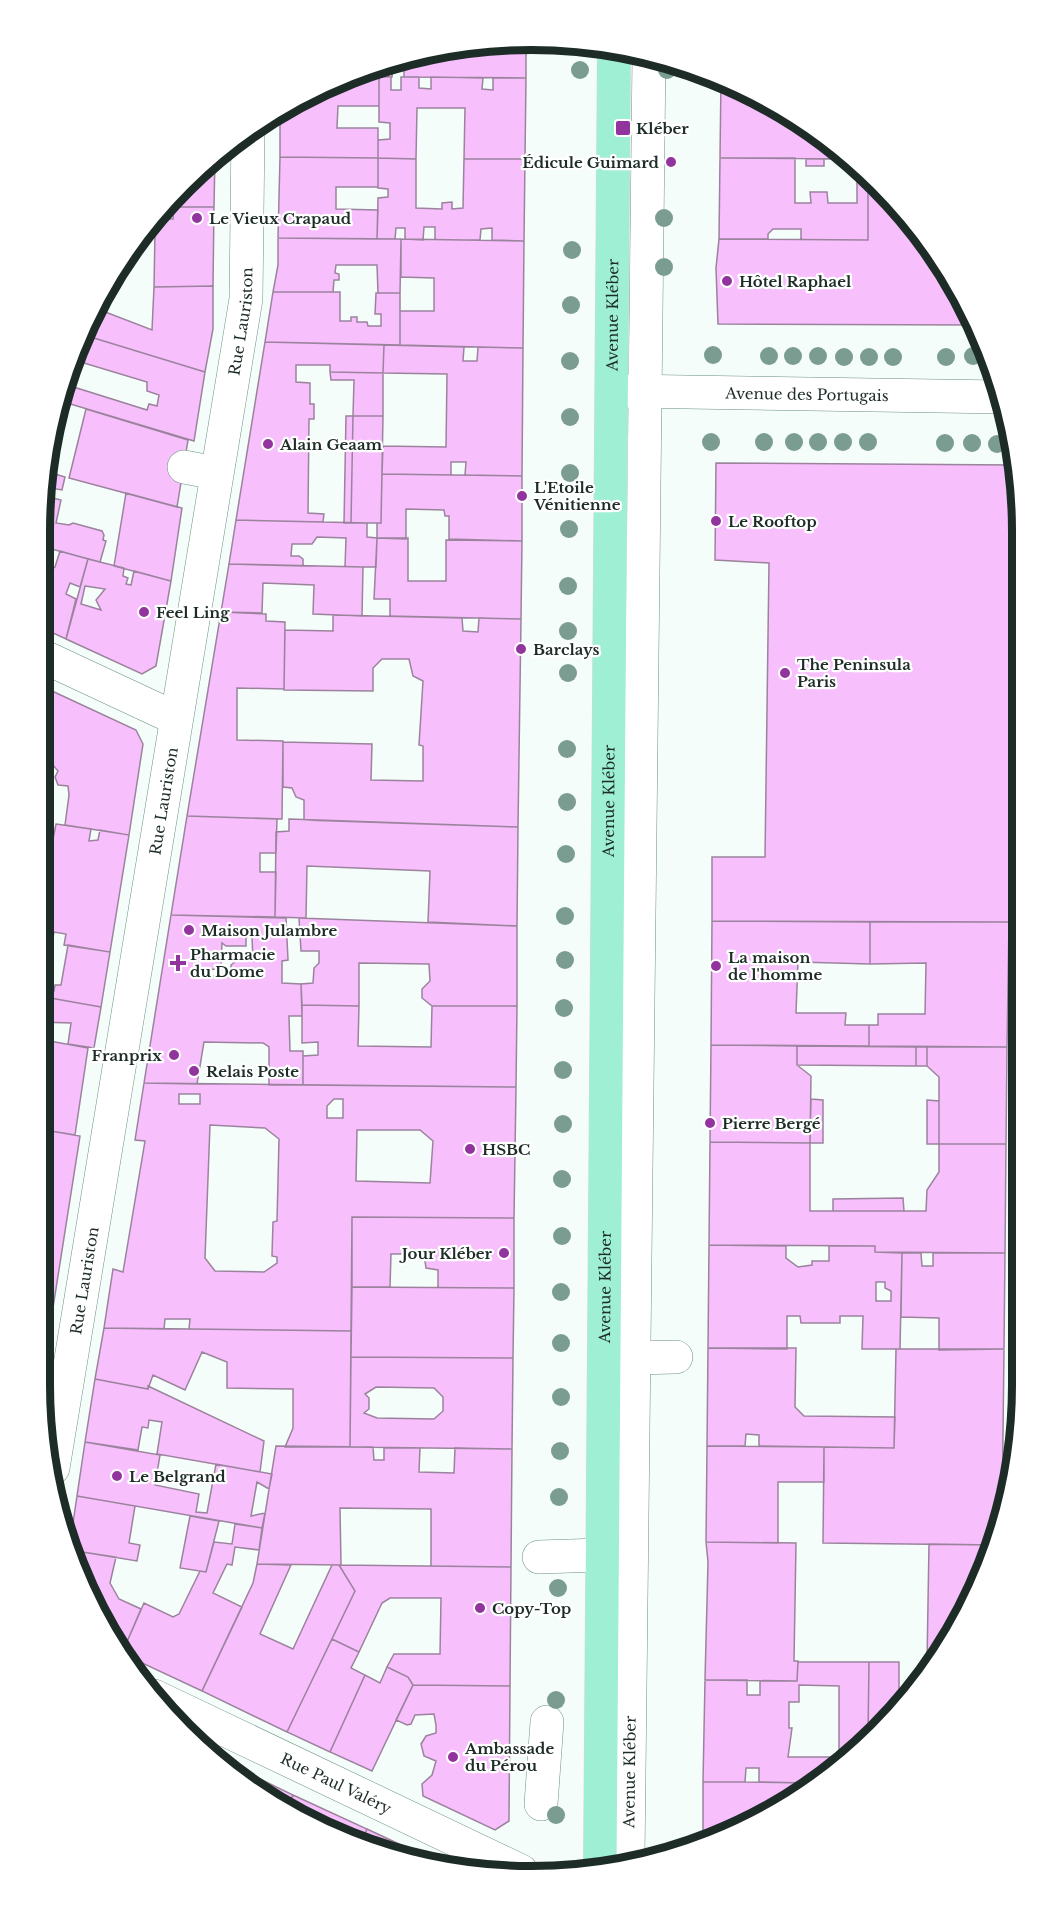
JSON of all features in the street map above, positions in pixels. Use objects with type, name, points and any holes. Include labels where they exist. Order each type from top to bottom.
[{"type":"main road","name":"Avenue Kléber","points":[[600,1860],[614,57]]},
{"type":"street","name":"Avenue Kléber","points":[[628,1855],[649,64]]},
{"type":"street","name":"Rue Lauriston","points":[[55,1454],[246,299],[248,142]]},
{"type":"street","name":"Avenue des Portugais","points":[[610,392],[993,397]]},
{"type":"street","points":[[183,467],[216,473]]},
{"type":"street","points":[[50,660],[175,718]]},
{"type":"street","points":[[634,1358],[676,1357]]},
{"type":"street","points":[[538,1557],[601,1555]]},
{"type":"street","name":"Rue Paul Valéry","points":[[173,1705],[507,1864]]},
{"type":"street","points":[[541,1804],[547,1722]]},
{"type":"building","points":[[526,50],[526,78],[404,77],[404,67],[437,59],[468,54]]},
{"type":"building","points":[[392,70],[392,77],[372,77]]},
{"type":"building","points":[[379,76],[379,106],[338,106],[337,128],[378,128],[378,158],[280,157],[280,120],[347,86]]},
{"type":"building","points":[[379,76],[391,77],[391,90],[401,90],[401,77],[419,77],[419,88],[431,89],[431,77],[483,78],[482,89],[493,90],[493,78],[526,78],[525,159],[464,159],[465,108],[417,108],[416,159],[378,158],[378,140],[390,139],[390,123],[379,122]]},
{"type":"building","points":[[721,89],[772,114],[836,159],[720,158]]},
{"type":"building","points":[[280,157],[378,158],[378,187],[336,187],[336,209],[378,210],[377,239],[278,238]]},
{"type":"building","points":[[378,158],[416,159],[416,208],[442,209],[442,203],[452,202],[452,209],[463,208],[464,159],[525,159],[524,241],[492,240],[492,228],[481,229],[480,240],[435,240],[435,227],[424,227],[423,240],[405,239],[405,228],[396,228],[395,239],[377,239],[378,198],[388,197],[388,189],[378,188]]},
{"type":"building","points":[[720,158],[795,158],[795,203],[811,203],[810,192],[827,192],[828,203],[857,203],[857,178],[868,188],[868,240],[801,240],[801,229],[773,229],[768,234],[768,239],[719,239]]},
{"type":"building","points":[[806,159],[824,159],[824,166],[806,166]]},
{"type":"building","points":[[215,168],[214,207],[176,207]]},
{"type":"building","points":[[868,188],[893,214],[931,263],[966,325],[718,324],[716,268],[719,239],[868,240]]},
{"type":"building","points":[[176,207],[214,207],[213,286],[154,287],[155,231],[165,219],[173,219]]},
{"type":"building","points":[[278,238],[401,239],[400,293],[378,293],[377,265],[336,265],[335,273],[339,274],[339,280],[334,280],[333,292],[273,292],[278,265]]},
{"type":"building","points":[[401,239],[524,241],[523,348],[400,345],[400,311],[434,311],[434,278],[401,277]]},
{"type":"building","points":[[213,286],[213,329],[205,372],[90,337],[103,311],[152,330],[154,287]]},
{"type":"building","points":[[273,292],[340,292],[340,321],[351,321],[351,317],[357,317],[357,322],[367,322],[368,326],[381,326],[381,314],[375,314],[376,293],[400,293],[400,345],[265,342]]},
{"type":"building","points":[[90,337],[205,372],[194,441],[67,403],[72,386],[147,410],[149,404],[157,406],[159,395],[147,391],[147,382],[80,362]]},
{"type":"building","points":[[265,342],[384,345],[383,373],[330,372],[330,365],[296,365],[296,382],[310,383],[310,404],[314,404],[314,419],[309,419],[308,513],[324,514],[323,522],[236,520]]},
{"type":"building","points":[[384,345],[464,347],[463,361],[477,361],[478,347],[523,348],[522,476],[465,475],[466,462],[451,462],[451,475],[382,474],[383,446],[446,447],[447,374],[383,373]]},
{"type":"building","points":[[330,372],[383,373],[383,416],[353,416],[354,380],[331,380]]},
{"type":"building","points":[[86,409],[188,440],[177,507],[69,478]]},
{"type":"building","points":[[346,416],[353,416],[351,523],[344,523]]},
{"type":"building","points":[[353,416],[383,416],[381,523],[351,523]]},
{"type":"building","points":[[716,463],[1008,465],[1012,531],[1009,922],[712,921],[712,857],[765,857],[769,563],[715,560]]},
{"type":"building","points":[[53,474],[65,477],[62,490],[52,488]]},
{"type":"building","points":[[382,474],[522,476],[522,541],[449,539],[449,516],[445,516],[444,510],[406,509],[406,539],[377,538],[377,523],[381,523]]},
{"type":"building","points":[[126,493],[182,508],[171,581],[114,566]]},
{"type":"building","points":[[51,498],[61,500],[56,523],[69,525],[73,523],[102,531],[103,540],[106,541],[100,562],[50,549]]},
{"type":"building","points":[[236,520],[367,523],[367,537],[377,538],[376,567],[345,567],[346,538],[317,537],[312,544],[292,544],[291,556],[299,556],[303,559],[303,566],[229,564]]},
{"type":"building","points":[[377,538],[408,538],[408,581],[446,581],[446,540],[522,541],[521,619],[390,616],[390,599],[374,599]]},
{"type":"building","points":[[60,551],[88,559],[80,587],[70,583],[66,594],[76,599],[66,639],[50,632],[50,570],[55,567]]},
{"type":"building","points":[[88,559],[124,568],[123,576],[128,578],[126,584],[131,585],[134,571],[171,581],[156,666],[142,674],[66,639]],"holes":[[[85,586],[105,589],[96,600],[101,610],[81,604]]]},
{"type":"building","points":[[229,564],[363,567],[362,616],[313,614],[314,585],[263,583],[262,613],[221,612]]},
{"type":"building","points":[[221,612],[266,614],[266,621],[285,622],[284,689],[237,688],[237,740],[283,741],[282,819],[187,816]]},
{"type":"building","points":[[333,615],[462,618],[463,631],[478,632],[479,618],[521,619],[518,827],[304,820],[304,800],[296,797],[292,788],[283,787],[283,742],[372,744],[371,780],[423,781],[423,746],[419,745],[423,681],[413,676],[409,659],[382,659],[373,668],[373,691],[284,690],[285,630],[333,631]]},
{"type":"building","points":[[52,691],[136,730],[143,744],[129,835],[65,825],[68,786],[58,785],[55,777],[58,771],[50,763],[50,695]]},
{"type":"building","points":[[187,816],[277,819],[276,853],[260,853],[260,872],[276,872],[275,917],[171,915]]},
{"type":"building","points":[[289,819],[518,827],[517,926],[428,922],[430,871],[307,866],[306,918],[275,917],[276,832],[289,831]]},
{"type":"building","points":[[56,824],[91,829],[89,841],[98,840],[100,830],[129,835],[110,952],[64,945],[66,934],[54,932],[52,943],[50,943],[52,884],[50,883],[50,855]]},
{"type":"building","points":[[171,915],[286,918],[288,960],[282,961],[282,983],[301,984],[302,1016],[289,1016],[290,1051],[303,1051],[303,1085],[269,1085],[269,1047],[263,1043],[204,1042],[197,1084],[144,1083]],"holes":[[[246,937],[252,937],[253,961],[237,960],[231,965],[231,976],[193,976],[194,970],[221,969],[222,943],[226,946],[246,946]]]},
{"type":"building","points":[[299,918],[517,926],[517,1006],[432,1006],[422,998],[422,989],[430,981],[429,964],[359,963],[359,1006],[302,1005],[301,984],[313,983],[314,968],[319,963],[319,951],[301,951]]},
{"type":"building","points":[[712,921],[870,922],[870,964],[798,962],[796,1013],[846,1013],[845,1025],[869,1025],[869,1046],[711,1045]]},
{"type":"building","points":[[870,922],[1009,922],[1007,1047],[869,1046],[869,1025],[878,1025],[878,1014],[925,1014],[926,963],[870,964]]},
{"type":"building","points":[[68,945],[110,952],[101,1007],[50,998],[50,990],[54,991],[55,985],[61,985]]},
{"type":"building","points":[[50,998],[101,1007],[94,1048],[68,1044],[71,1023],[50,1022]]},
{"type":"building","points":[[302,1005],[359,1006],[358,1046],[431,1047],[432,1006],[517,1006],[516,1087],[303,1085],[303,1056],[318,1055],[318,1042],[302,1043]]},
{"type":"building","points":[[50,1041],[88,1048],[75,1135],[50,1131]]},
{"type":"building","points":[[711,1045],[797,1046],[797,1065],[811,1076],[810,1143],[710,1142]]},
{"type":"building","points":[[797,1046],[916,1047],[916,1066],[797,1065]]},
{"type":"building","points":[[916,1047],[927,1047],[927,1066],[916,1066]]},
{"type":"building","points":[[927,1047],[1007,1047],[1006,1144],[939,1144],[939,1077],[927,1066]]},
{"type":"building","points":[[144,1083],[516,1087],[514,1218],[352,1217],[351,1331],[189,1329],[190,1319],[165,1319],[164,1329],[104,1328],[113,1269],[123,1272],[145,1141],[135,1140]],"holes":[[[179,1094],[200,1094],[200,1104],[179,1104]],[[334,1099],[343,1099],[343,1118],[327,1118],[327,1106]],[[210,1125],[265,1128],[279,1139],[277,1221],[273,1222],[272,1256],[277,1257],[277,1263],[264,1272],[215,1271],[205,1258]],[[357,1130],[420,1130],[433,1141],[430,1183],[356,1181]]]},
{"type":"building","points":[[811,1099],[823,1100],[823,1143],[810,1143]]},
{"type":"building","points":[[927,1100],[939,1101],[939,1144],[927,1144]]},
{"type":"building","points":[[50,1131],[80,1136],[52,1314],[50,1314]]},
{"type":"building","points":[[710,1142],[810,1143],[810,1211],[926,1211],[927,1190],[939,1172],[939,1144],[1006,1144],[1005,1253],[875,1252],[875,1246],[709,1245]]},
{"type":"building","points":[[903,1198],[904,1211],[833,1211],[833,1199]]},
{"type":"building","points":[[352,1217],[514,1218],[514,1288],[438,1288],[438,1270],[426,1268],[424,1254],[391,1254],[390,1287],[352,1287]]},
{"type":"building","points":[[709,1245],[786,1246],[786,1258],[798,1267],[812,1265],[812,1261],[829,1261],[829,1246],[875,1246],[875,1252],[902,1253],[900,1349],[862,1349],[863,1316],[840,1316],[840,1323],[801,1323],[800,1316],[787,1316],[787,1349],[708,1348]],"holes":[[[876,1282],[885,1282],[885,1288],[891,1291],[891,1301],[876,1301]]]},
{"type":"building","points":[[902,1253],[921,1253],[922,1266],[933,1266],[933,1253],[1005,1253],[1004,1349],[939,1350],[939,1318],[901,1317]]},
{"type":"building","points":[[352,1287],[514,1288],[513,1358],[351,1357]]},
{"type":"building","points":[[104,1328],[351,1331],[350,1447],[285,1447],[293,1428],[293,1389],[227,1388],[227,1362],[202,1352],[185,1390],[153,1375],[148,1389],[95,1379]]},
{"type":"building","points":[[708,1348],[796,1348],[795,1407],[804,1416],[895,1417],[894,1448],[759,1446],[759,1435],[746,1434],[745,1446],[707,1446]]},
{"type":"building","points":[[896,1349],[1004,1349],[1002,1480],[985,1545],[823,1543],[824,1447],[894,1448]]},
{"type":"building","points":[[351,1357],[513,1358],[512,1449],[350,1447]],"holes":[[[376,1387],[434,1388],[443,1397],[443,1411],[434,1419],[377,1418],[364,1413],[369,1409],[369,1398],[365,1394]]]},
{"type":"building","points":[[95,1379],[148,1389],[148,1386],[264,1441],[260,1472],[157,1454],[162,1422],[149,1420],[148,1428],[142,1427],[138,1450],[85,1442]]},
{"type":"building","points":[[85,1442],[160,1455],[155,1485],[199,1494],[196,1512],[207,1513],[216,1464],[272,1474],[269,1489],[257,1482],[251,1516],[265,1513],[262,1528],[77,1496]]},
{"type":"building","points":[[276,1446],[373,1447],[374,1460],[384,1460],[384,1448],[420,1448],[419,1472],[454,1473],[455,1448],[512,1449],[511,1567],[431,1566],[431,1509],[340,1508],[341,1565],[257,1564]]},
{"type":"building","points":[[707,1446],[824,1447],[824,1482],[778,1482],[778,1543],[706,1542]]},
{"type":"building","points":[[77,1496],[135,1506],[129,1543],[140,1545],[137,1561],[80,1552],[72,1529]]},
{"type":"building","points":[[190,1516],[219,1521],[206,1572],[180,1568]]},
{"type":"building","points":[[235,1524],[262,1528],[259,1550],[235,1547],[232,1565],[227,1564],[213,1593],[242,1607],[202,1691],[137,1661],[126,1644],[144,1603],[173,1617],[179,1614],[200,1571],[206,1572],[214,1542],[232,1544]]},
{"type":"building","points":[[706,1542],[796,1543],[794,1661],[798,1661],[797,1681],[705,1680],[708,1562]]},
{"type":"building","points":[[929,1544],[985,1545],[963,1597],[927,1657]]},
{"type":"building","points":[[80,1552],[116,1557],[110,1583],[119,1599],[141,1609],[126,1644],[99,1597]]},
{"type":"building","points":[[257,1564],[291,1565],[260,1634],[293,1649],[332,1565],[339,1565],[355,1591],[287,1732],[202,1691],[253,1583]]},
{"type":"building","points":[[339,1565],[511,1567],[510,1686],[413,1685],[408,1677],[387,1667],[394,1654],[440,1654],[441,1598],[390,1598],[382,1603],[359,1652],[332,1639],[355,1591]]},
{"type":"building","points":[[332,1639],[359,1652],[351,1668],[365,1675],[330,1752],[287,1732]]},
{"type":"building","points":[[798,1662],[869,1662],[868,1727],[839,1754],[839,1686],[799,1685],[799,1702],[789,1702],[789,1728],[792,1728],[788,1757],[835,1757],[801,1783],[759,1782],[759,1768],[746,1768],[745,1782],[703,1782],[705,1680],[747,1680],[747,1695],[760,1695],[760,1681],[797,1681]]},
{"type":"building","points":[[869,1662],[899,1662],[899,1694],[868,1727]]},
{"type":"building","points":[[387,1667],[408,1677],[413,1685],[372,1771],[330,1752],[365,1675],[380,1683]]},
{"type":"building","points":[[413,1685],[510,1686],[509,1821],[495,1830],[423,1796],[422,1784],[432,1775],[436,1761],[424,1756],[421,1744],[426,1736],[436,1733],[434,1714],[415,1715],[411,1724],[407,1725],[396,1720]]},
{"type":"building","points":[[256,1777],[293,1795],[290,1801]]},
{"type":"building","points":[[703,1782],[800,1783],[744,1816],[703,1834]]},
{"type":"building","points":[[293,1795],[367,1829],[364,1835],[318,1816],[290,1801]]},
{"type":"building","points":[[367,1829],[413,1851],[376,1840],[364,1835]]},
{"type":"place","name":"Kléber","points":[[623,128]]},
{"type":"place","name":"Édicule Guimard","points":[[671,162]]},
{"type":"place","name":"Le Vieux Crapaud","points":[[197,218]]},
{"type":"place","name":"Hôtel Raphael","points":[[727,281]]},
{"type":"place","name":"Alain Geaam","points":[[268,444]]},
{"type":"place","name":"L'Etoile Vénitienne","points":[[522,496]]},
{"type":"place","name":"Le Rooftop","points":[[716,521]]},
{"type":"place","name":"Feel Ling","points":[[144,612]]},
{"type":"place","name":"Barclays","points":[[521,649]]},
{"type":"place","name":"The Peninsula Paris","points":[[785,673]]},
{"type":"place","name":"Maison Julambre","points":[[189,930]]},
{"type":"place","name":"Pharmacie du Dome","points":[[178,963]]},
{"type":"place","name":"La maison de l'homme","points":[[716,966]]},
{"type":"place","name":"Franprix","points":[[174,1055]]},
{"type":"place","name":"Relais Poste","points":[[194,1071]]},
{"type":"place","name":"Pierre Bergé","points":[[710,1123]]},
{"type":"place","name":"HSBC","points":[[470,1149]]},
{"type":"place","name":"Jour Kléber","points":[[504,1253]]},
{"type":"place","name":"Le Belgrand","points":[[117,1476]]},
{"type":"place","name":"Copy-Top","points":[[480,1608]]},
{"type":"place","name":"Ambassade du Pérou","points":[[453,1757]]}]
